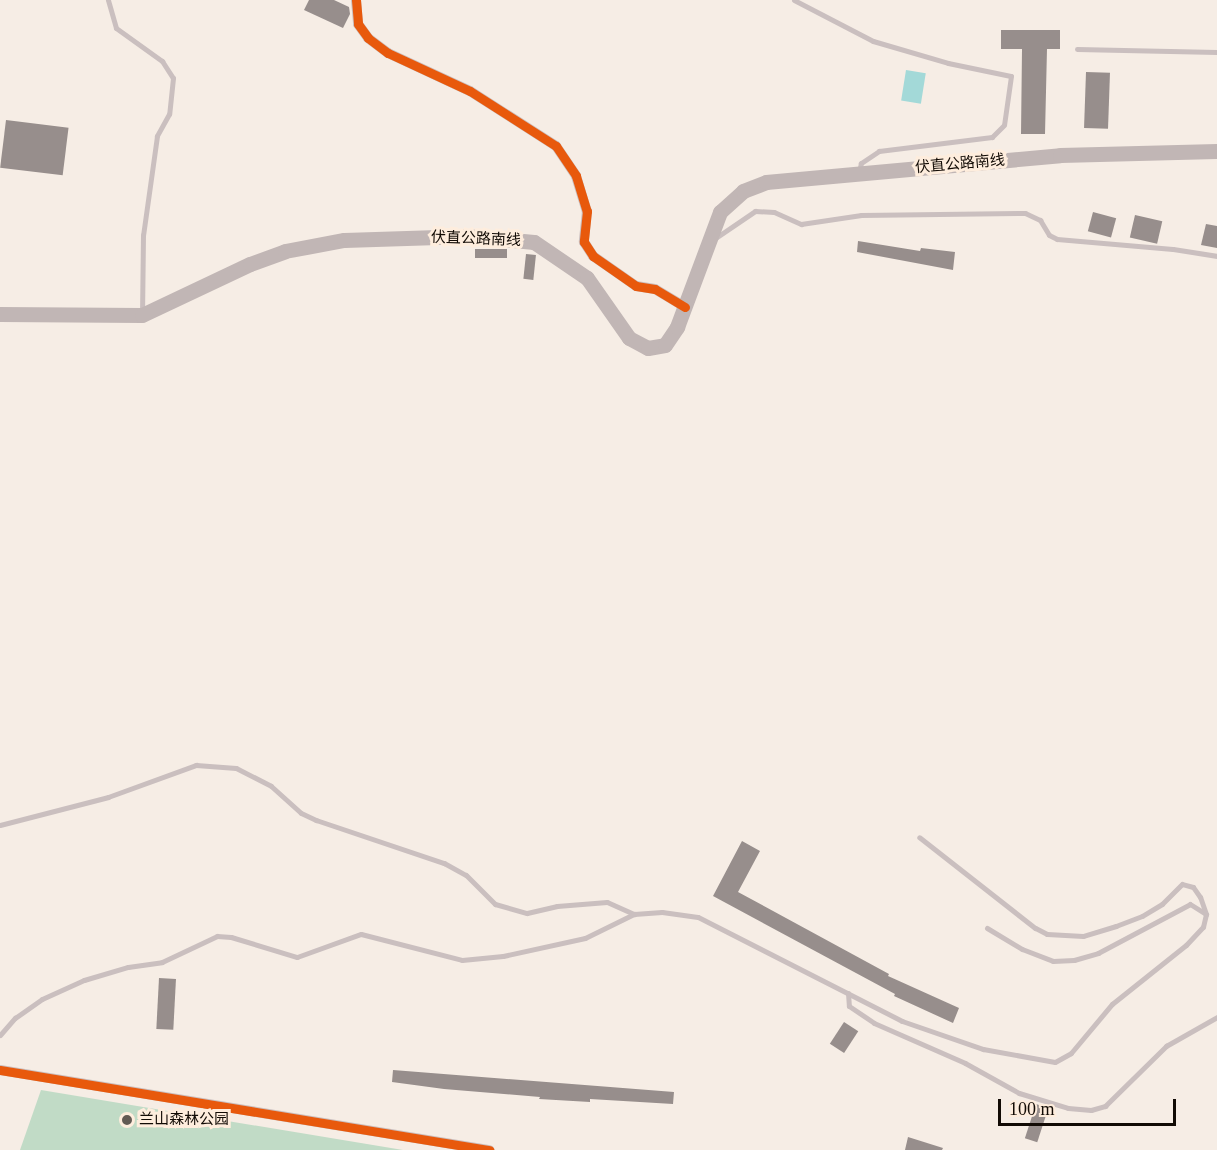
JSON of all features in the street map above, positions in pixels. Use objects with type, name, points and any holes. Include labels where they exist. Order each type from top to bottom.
[{"type":"main road","name":"伏直公路南线","points":[[0,314],[142,315],[250,264],[285,251],[344,240],[469,236],[534,242],[587,278],[629,338],[648,348],[665,345],[677,327],[720,212],[743,191],[766,183],[1060,155],[1217,151]]},
{"type":"street","points":[[356,0],[358,24],[368,38],[388,53],[470,91],[556,146],[576,176],[587,211],[584,242],[593,256],[636,286],[655,289],[685,307]]},
{"type":"street","points":[[0,1070],[490,1150]]},
{"type":"lane","points":[[108,0],[116,28],[162,61],[173,78],[169,114],[157,136],[142,235],[142,315]]},
{"type":"lane","points":[[794,0],[873,41],[948,63],[1011,76],[1004,125],[992,137],[879,151],[861,163],[859,174]]},
{"type":"lane","points":[[1077,49],[1217,52]]},
{"type":"lane","points":[[708,244],[755,211],[774,212],[801,224],[861,215],[1026,213],[1040,220],[1049,235],[1057,239],[1173,249],[1217,256]]},
{"type":"lane","points":[[0,825],[108,797],[196,765],[236,768],[265,782],[301,813],[316,820],[444,863],[466,875],[495,904],[526,913],[556,906],[608,902],[634,914]]},
{"type":"lane","points":[[0,1035],[15,1018],[42,999],[84,980],[128,967],[162,962],[218,936],[231,937],[297,957],[361,934],[462,960],[503,956],[585,938],[634,914],[662,912],[698,917],[902,1021],[983,1049],[1055,1062],[1071,1053],[1112,1004],[1186,945],[1203,927],[1206,914],[1200,897],[1193,887],[1182,884],[1162,904],[1142,916],[1116,926],[1083,936],[1047,934],[1035,928],[919,837]]},
{"type":"lane","points":[[987,928],[1029,952],[1053,961],[1064,961],[1098,953],[1190,904],[1206,914]]},
{"type":"lane","points":[[848,993],[849,1006],[874,1023],[965,1063],[1018,1093],[1068,1108],[1092,1110],[1105,1106],[1166,1046],[1217,1017]]},
{"type":"green space","name":"兰山森林公园","points":[[41,1090],[403,1150],[20,1150]]},
{"type":"water","points":[[906,70],[926,73],[921,104],[901,101]]},
{"type":"building","points":[[309,0],[334,0],[349,7],[350,14],[343,28],[304,10]]},
{"type":"building","points":[[1001,30],[1060,30],[1060,49],[1047,49],[1045,134],[1021,134],[1022,49],[1001,49]]},
{"type":"building","points":[[1086,72],[1110,73],[1108,129],[1084,128]]},
{"type":"building","points":[[6,120],[69,128],[63,175],[0,168]]},
{"type":"building","points":[[1093,212],[1116,218],[1111,238],[1088,231]]},
{"type":"building","points":[[1135,215],[1162,221],[1157,244],[1130,237]]},
{"type":"building","points":[[1206,224],[1217,226],[1217,248],[1201,245]]},
{"type":"building","points":[[858,241],[920,251],[921,248],[955,252],[953,270],[857,252]]},
{"type":"building","points":[[475,249],[507,249],[507,258],[475,258]]},
{"type":"building","points":[[526,254],[536,255],[533,280],[523,279]]},
{"type":"building","points":[[742,841],[760,851],[738,892],[889,974],[888,976],[959,1008],[953,1023],[894,996],[895,994],[713,896]]},
{"type":"building","points":[[159,978],[176,979],[173,1030],[156,1029]]},
{"type":"building","points":[[844,1022],[858,1031],[844,1053],[830,1044]]},
{"type":"building","points":[[393,1070],[674,1092],[673,1104],[590,1099],[590,1102],[539,1099],[540,1097],[444,1089],[392,1082]]},
{"type":"building","points":[[1036,1104],[1048,1108],[1037,1142],[1025,1138]]},
{"type":"building","points":[[908,1137],[943,1148],[942,1150],[905,1150]]},
{"type":"cycle path","points":[[356,0],[358,24],[368,38],[388,53],[470,91],[556,146],[576,176],[587,211],[584,242],[593,256],[636,286],[655,289],[685,307]]},
{"type":"cycle path","points":[[0,1070],[490,1150]]},
{"type":"place","name":"兰山森林公园","points":[[127,1120]]}]
